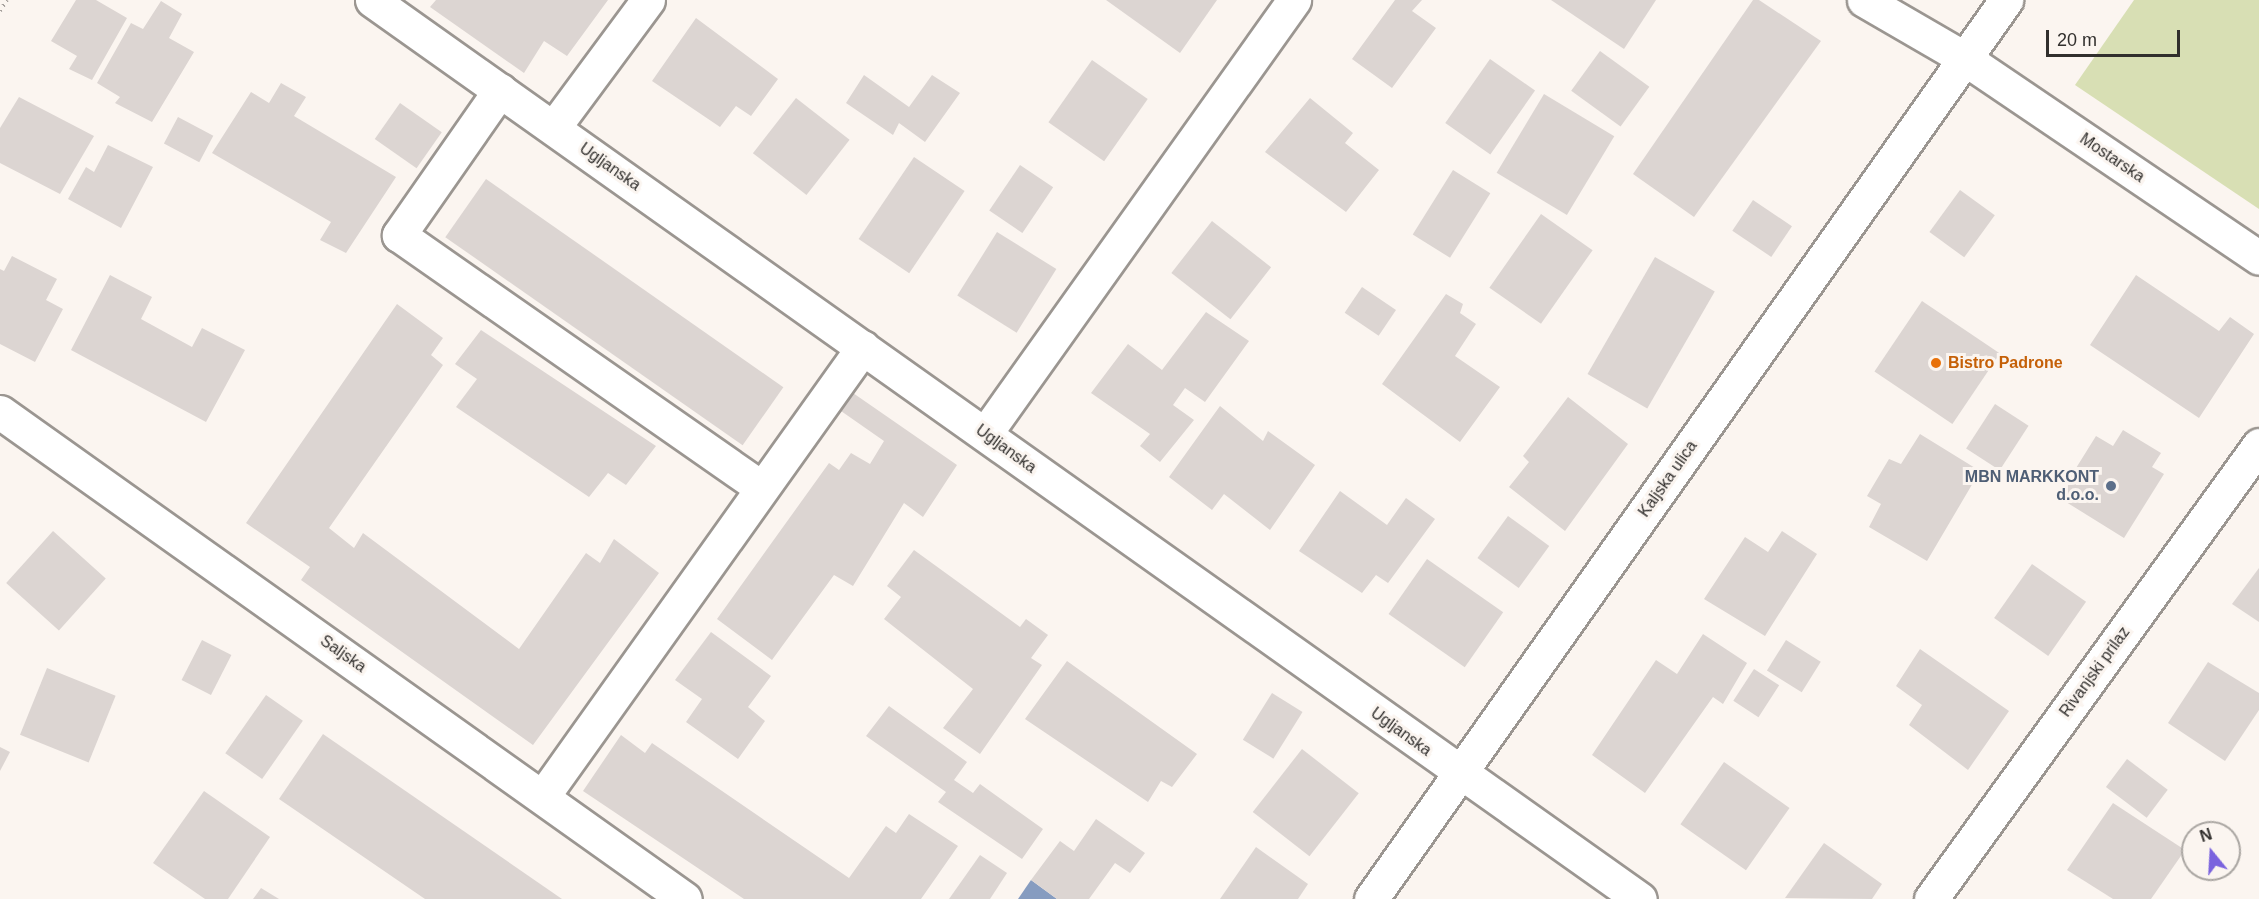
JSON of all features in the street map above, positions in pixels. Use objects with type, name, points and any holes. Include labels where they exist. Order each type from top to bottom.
[{"type":"street","name":"Ugljanska","points":[[372,0],[554,127],[1460,774],[1640,899]]},
{"type":"street","points":[[554,127],[648,0]]},
{"type":"street","points":[[985,434],[1294,0]]},
{"type":"street","name":"Mostarska","points":[[1864,0],[1964,58],[2259,258]]},
{"type":"street","name":"Kaljska ulica","points":[[1371,899],[2006,0]]},
{"type":"street","points":[[500,90],[399,235],[762,488]]},
{"type":"street","points":[[543,796],[863,347]]},
{"type":"street","name":"Saljska","points":[[0,412],[543,796],[665,893]]},
{"type":"street","name":"Rivanjski prilaz","points":[[1931,899],[2259,445]]},
{"type":"path","points":[[0,10],[7,0]]},
{"type":"green space","points":[[2134,0],[2259,0],[2259,209],[2075,85]]},
{"type":"water","points":[[1031,880],[1057,899],[1018,899]]},
{"type":"building","points":[[76,0],[96,0],[127,18],[92,80],[69,69],[77,56],[51,41]]},
{"type":"building","points":[[436,0],[608,0],[567,56],[544,41],[524,73],[430,7]]},
{"type":"building","points":[[1106,0],[1217,0],[1180,53]]},
{"type":"building","points":[[1395,0],[1422,0],[1412,11],[1436,28],[1392,88],[1352,59]]},
{"type":"building","points":[[1551,0],[1656,0],[1624,49]]},
{"type":"building","points":[[1753,0],[1759,0],[1821,41],[1694,217],[1633,174]]},
{"type":"building","points":[[161,1],[182,14],[169,38],[194,52],[152,122],[115,103],[120,97],[97,83],[131,23],[143,29]]},
{"type":"building","points":[[696,18],[778,79],[751,116],[736,106],[720,127],[652,81]]},
{"type":"building","points":[[1600,51],[1649,87],[1621,126],[1571,91]]},
{"type":"building","points":[[1490,59],[1535,91],[1490,154],[1445,123]]},
{"type":"building","points":[[1092,60],[1148,99],[1104,161],[1048,122]]},
{"type":"building","points":[[864,75],[909,107],[932,75],[960,93],[925,142],[899,123],[893,135],[846,103]]},
{"type":"building","points":[[281,83],[306,97],[294,116],[396,177],[346,253],[320,240],[331,222],[212,153],[251,92],[269,103]]},
{"type":"building","points":[[1544,94],[1614,136],[1567,215],[1497,173]]},
{"type":"building","points":[[19,97],[94,136],[60,194],[0,163],[0,128]]},
{"type":"building","points":[[796,98],[850,140],[806,195],[753,153]]},
{"type":"building","points":[[1310,98],[1353,133],[1345,143],[1379,170],[1346,212],[1265,152]]},
{"type":"building","points":[[400,103],[442,132],[417,168],[375,139]]},
{"type":"building","points":[[178,117],[213,136],[199,162],[164,143]]},
{"type":"building","points":[[108,145],[153,167],[121,228],[68,199],[86,167],[94,172]]},
{"type":"building","points":[[914,157],[965,191],[909,273],[859,239]]},
{"type":"building","points":[[1020,165],[1053,187],[1022,233],[989,211]]},
{"type":"building","points":[[1453,170],[1490,193],[1450,258],[1413,234]]},
{"type":"building","points":[[486,179],[783,387],[743,445],[445,237]]},
{"type":"building","points":[[1960,190],[1995,215],[1964,257],[1929,232]]},
{"type":"building","points":[[1753,200],[1792,226],[1771,257],[1732,231]]},
{"type":"building","points":[[1541,214],[1593,250],[1541,324],[1489,288]]},
{"type":"building","points":[[1212,221],[1271,267],[1230,319],[1171,273]]},
{"type":"building","points":[[997,232],[1056,269],[1017,333],[957,296]]},
{"type":"building","points":[[12,256],[57,279],[46,300],[63,309],[35,362],[0,344],[0,269],[4,271]]},
{"type":"building","points":[[1655,257],[1715,291],[1647,408],[1588,374]]},
{"type":"building","points":[[110,275],[152,297],[141,319],[192,347],[202,328],[245,350],[206,422],[71,350]]},
{"type":"building","points":[[2136,275],[2219,331],[2230,317],[2254,334],[2199,418],[2090,345]]},
{"type":"building","points":[[1362,287],[1396,310],[1379,336],[1345,313]]},
{"type":"building","points":[[1446,294],[1463,304],[1460,313],[1476,324],[1455,356],[1500,387],[1460,442],[1382,384]]},
{"type":"building","name":"Bistro Padrone","points":[[1922,301],[2000,354],[1952,424],[1874,371]]},
{"type":"building","points":[[397,304],[443,338],[431,355],[443,365],[329,528],[354,548],[363,533],[519,649],[586,553],[600,563],[614,539],[659,573],[533,745],[301,580],[310,567],[246,523]]},
{"type":"building","points":[[1206,312],[1249,341],[1205,402],[1185,388],[1173,405],[1194,420],[1160,462],[1140,446],[1150,434],[1091,393],[1128,344],[1162,370]]},
{"type":"building","points":[[481,330],[656,446],[626,485],[608,473],[589,497],[456,407],[477,379],[455,364]]},
{"type":"building","points":[[853,393],[957,465],[923,517],[904,503],[853,586],[834,575],[772,660],[717,619],[829,463],[839,470],[851,453],[870,464],[884,441],[841,411]]},
{"type":"building","points":[[1568,397],[1628,444],[1565,531],[1509,487],[1529,462],[1523,456]]},
{"type":"building","points":[[1995,404],[2029,426],[2000,470],[1966,448]]},
{"type":"building","points":[[1220,406],[1263,441],[1268,431],[1315,465],[1270,530],[1224,494],[1212,510],[1169,477]]},
{"type":"building","name":"MBN MARKKONT d.o.o.","points":[[2123,430],[2161,453],[2152,467],[2164,474],[2124,538],[2058,497],[2096,436],[2113,446]]},
{"type":"building","points":[[1920,434],[1980,471],[1927,561],[1869,527],[1881,504],[1867,496],[1889,459],[1901,464]]},
{"type":"building","points":[[1340,491],[1387,525],[1406,498],[1435,519],[1388,583],[1376,575],[1362,593],[1299,551]]},
{"type":"building","points":[[1508,516],[1549,546],[1519,588],[1477,558]]},
{"type":"building","points":[[53,531],[106,579],[59,631],[6,583]]},
{"type":"building","points":[[1782,531],[1817,554],[1765,636],[1704,599],[1745,537],[1768,552]]},
{"type":"building","points":[[914,550],[1020,627],[1026,619],[1048,635],[1031,658],[1042,665],[980,754],[943,728],[973,689],[884,619],[901,597],[887,586]]},
{"type":"building","points":[[1427,559],[1503,612],[1465,667],[1389,614]]},
{"type":"building","points":[[2032,564],[2086,602],[2048,656],[1994,618]]},
{"type":"building","points":[[2259,568],[2259,622],[2232,604]]},
{"type":"building","points":[[711,632],[771,676],[748,707],[765,721],[738,759],[686,722],[702,699],[675,680]]},
{"type":"building","points":[[1703,634],[1747,663],[1723,704],[1713,697],[1645,793],[1592,755],[1656,660],[1677,674]]},
{"type":"building","points":[[202,640],[231,655],[211,695],[182,680]]},
{"type":"building","points":[[1786,640],[1821,662],[1802,692],[1767,671]]},
{"type":"building","points":[[1920,649],[2009,711],[1968,770],[1909,725],[1922,705],[1896,686]]},
{"type":"building","points":[[1067,661],[1197,754],[1172,787],[1161,781],[1148,802],[1025,719]]},
{"type":"building","points":[[2208,662],[2259,693],[2259,710],[2225,761],[2168,723]]},
{"type":"building","points":[[47,668],[116,696],[89,762],[20,735]]},
{"type":"building","points":[[1754,669],[1779,685],[1758,717],[1733,701]]},
{"type":"building","points":[[1272,693],[1303,712],[1273,759],[1243,740]]},
{"type":"building","points":[[266,695],[303,721],[262,779],[225,753]]},
{"type":"building","points":[[889,706],[967,762],[954,780],[973,793],[980,784],[1043,829],[1022,859],[938,802],[946,792],[866,736]]},
{"type":"building","points":[[323,734],[562,899],[425,899],[279,799]]},
{"type":"building","points":[[621,735],[645,753],[652,743],[849,878],[886,826],[896,833],[909,814],[958,846],[921,899],[744,899],[583,791]]},
{"type":"building","points":[[0,747],[10,752],[0,771]]},
{"type":"building","points":[[1302,749],[1359,793],[1309,856],[1253,812]]},
{"type":"building","points":[[2127,759],[2168,790],[2147,818],[2106,787]]},
{"type":"building","points":[[1724,762],[1790,808],[1746,870],[1680,824]]},
{"type":"building","points":[[204,791],[270,837],[228,899],[205,899],[153,863]]},
{"type":"building","points":[[2113,803],[2181,847],[2181,856],[2151,899],[2113,899],[2067,870]]},
{"type":"building","points":[[1096,819],[1145,853],[1130,873],[1115,863],[1089,899],[1057,899],[1031,880],[1060,841],[1074,851]]},
{"type":"building","points":[[1824,843],[1882,884],[1872,899],[1785,898]]},
{"type":"building","points":[[1256,847],[1308,884],[1298,899],[1220,899]]},
{"type":"building","points":[[980,855],[1007,873],[990,899],[949,899]]},
{"type":"building","points":[[261,888],[279,899],[253,899]]},
{"type":"place","name":"Bistro Padrone","points":[[1936,363]]},
{"type":"place","name":"MBN MARKKONT d.o.o.","points":[[2111,486]]}]
